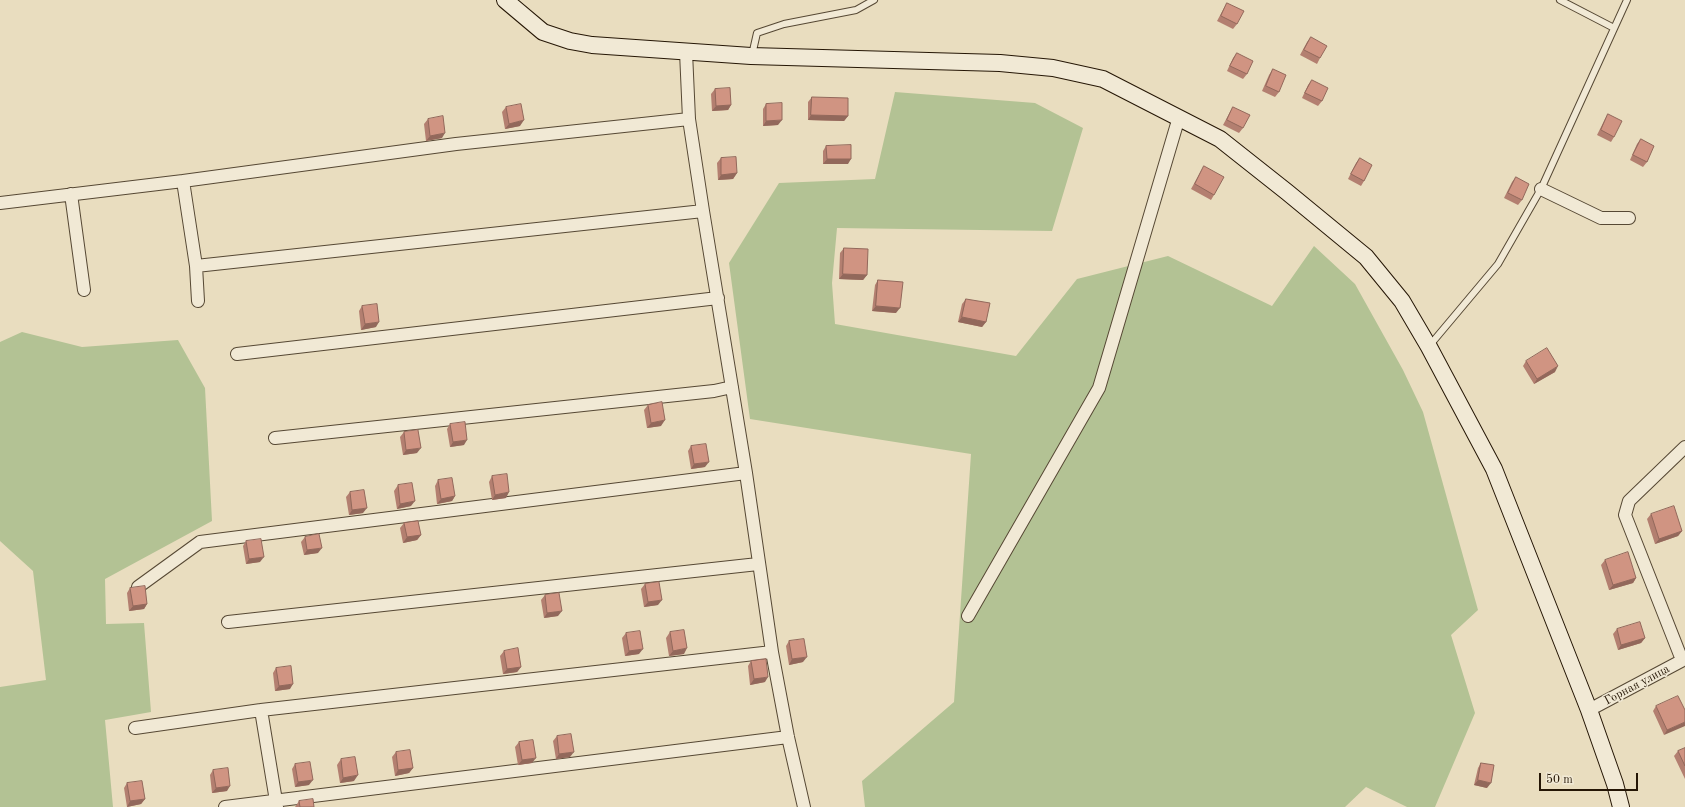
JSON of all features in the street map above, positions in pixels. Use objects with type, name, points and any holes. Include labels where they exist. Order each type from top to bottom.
[{"type":"main road","points":[[504,0],[543,32],[570,41],[592,45],[752,56],[1000,63],[1054,68],[1102,79],[1180,117],[1220,139],[1366,257],[1402,301],[1429,347],[1494,469],[1588,710],[1615,784],[1621,807]]},
{"type":"street","points":[[686,52],[689,119],[746,473],[758,564],[772,652],[788,736],[804,807]]},
{"type":"street","points":[[968,616],[1099,388],[1180,117]]},
{"type":"street","points":[[0,203],[183,181],[456,144],[689,119]]},
{"type":"street","points":[[183,181],[196,266],[198,301]]},
{"type":"street","points":[[1541,189],[1602,218],[1629,218]]},
{"type":"street","points":[[71,194],[84,290]]},
{"type":"street","points":[[196,266],[703,211]]},
{"type":"street","points":[[237,354],[718,298]]},
{"type":"street","points":[[275,438],[714,392],[732,387]]},
{"type":"street","points":[[1684,660],[1625,515],[1629,501],[1685,447]]},
{"type":"street","points":[[138,588],[200,542],[746,473]]},
{"type":"street","points":[[228,622],[758,564]]},
{"type":"street","points":[[135,728],[261,710],[772,652]]},
{"type":"street","name":"Горная улица","points":[[1588,710],[1684,660]]},
{"type":"street","points":[[261,710],[277,804]]},
{"type":"street","points":[[225,807],[277,804],[788,736]]},
{"type":"lane","points":[[752,56],[757,33],[784,24],[856,10],[874,0]]},
{"type":"lane","points":[[1560,0],[1614,28]]},
{"type":"lane","points":[[1429,347],[1498,264],[1541,189],[1628,0]]},
{"type":"green space","points":[[895,92],[1035,103],[1083,128],[1052,231],[837,228],[832,283],[835,324],[1016,356],[1077,279],[1168,256],[1272,306],[1314,246],[1355,284],[1403,370],[1423,412],[1478,610],[1451,635],[1475,713],[1435,807],[1407,807],[1366,787],[1345,807],[865,807],[862,781],[954,702],[971,454],[750,419],[729,263],[779,183],[875,179]]},
{"type":"green space","points":[[22,332],[82,347],[178,340],[205,388],[212,521],[105,579],[106,624],[144,623],[151,712],[105,720],[113,807],[0,807],[0,687],[46,680],[33,571],[0,541],[0,342]]},
{"type":"building","points":[[1227,3],[1244,11],[1237,24],[1221,16]]},
{"type":"building","points":[[1311,37],[1327,46],[1320,58],[1304,50]]},
{"type":"building","points":[[1237,53],[1253,61],[1247,74],[1230,66]]},
{"type":"building","points":[[1273,69],[1286,75],[1279,92],[1266,86]]},
{"type":"building","points":[[1312,80],[1328,88],[1322,101],[1305,93]]},
{"type":"building","points":[[730,88],[731,105],[716,106],[715,89]]},
{"type":"building","points":[[812,97],[848,98],[848,116],[811,115]]},
{"type":"building","points":[[782,103],[782,120],[766,121],[766,104]]},
{"type":"building","points":[[521,104],[524,120],[509,124],[506,107]]},
{"type":"building","points":[[1233,107],[1250,115],[1243,128],[1227,120]]},
{"type":"building","points":[[1608,114],[1622,121],[1614,137],[1601,130]]},
{"type":"building","points":[[443,116],[445,133],[430,136],[428,119]]},
{"type":"building","points":[[1641,139],[1654,146],[1647,162],[1633,155]]},
{"type":"building","points":[[851,145],[851,159],[827,159],[826,146]]},
{"type":"building","points":[[736,157],[737,173],[721,175],[721,158]]},
{"type":"building","points":[[1360,158],[1372,165],[1364,181],[1351,174]]},
{"type":"building","points":[[1204,166],[1224,177],[1214,195],[1195,184]]},
{"type":"building","points":[[1516,177],[1529,184],[1522,200],[1508,193]]},
{"type":"building","points":[[844,248],[868,249],[867,275],[843,274]]},
{"type":"building","points":[[878,280],[903,282],[900,308],[876,306]]},
{"type":"building","points":[[966,299],[990,303],[986,322],[962,317]]},
{"type":"building","points":[[377,304],[379,322],[365,324],[362,306]]},
{"type":"building","points":[[1547,348],[1558,366],[1537,379],[1526,361]]},
{"type":"building","points":[[662,402],[665,420],[651,423],[648,405]]},
{"type":"building","points":[[465,422],[467,440],[453,442],[450,424]]},
{"type":"building","points":[[418,430],[421,448],[406,450],[404,432]]},
{"type":"building","points":[[706,444],[709,462],[694,464],[691,446]]},
{"type":"building","points":[[507,474],[509,492],[495,495],[492,476]]},
{"type":"building","points":[[452,478],[455,496],[441,499],[438,480]]},
{"type":"building","points":[[412,483],[415,501],[400,504],[398,485]]},
{"type":"building","points":[[364,490],[367,508],[352,510],[350,492]]},
{"type":"building","points":[[1674,506],[1682,531],[1659,539],[1651,514]]},
{"type":"building","points":[[418,521],[421,535],[407,537],[404,523]]},
{"type":"building","points":[[319,534],[322,548],[307,550],[305,537]]},
{"type":"building","points":[[261,539],[264,557],[249,559],[246,541]]},
{"type":"building","points":[[1628,552],[1636,578],[1613,585],[1605,560]]},
{"type":"building","points":[[659,582],[662,600],[648,602],[645,584]]},
{"type":"building","points":[[145,586],[147,604],[133,606],[130,588]]},
{"type":"building","points":[[559,593],[562,611],[547,613],[545,595]]},
{"type":"building","points":[[1640,622],[1645,638],[1621,645],[1617,629]]},
{"type":"building","points":[[684,630],[687,648],[673,651],[670,632]]},
{"type":"building","points":[[640,631],[643,649],[629,651],[626,633]]},
{"type":"building","points":[[804,639],[807,657],[792,659],[789,641]]},
{"type":"building","points":[[518,648],[521,667],[507,669],[504,651]]},
{"type":"building","points":[[766,659],[768,677],[754,679],[751,661]]},
{"type":"building","points":[[291,666],[293,684],[279,686],[276,668]]},
{"type":"building","points":[[1678,696],[1685,710],[1685,722],[1667,730],[1656,706]]},
{"type":"building","points":[[571,734],[574,752],[559,754],[557,736]]},
{"type":"building","points":[[533,740],[536,758],[522,760],[519,742]]},
{"type":"building","points":[[1685,748],[1685,766],[1678,751]]},
{"type":"building","points":[[410,750],[413,768],[398,770],[396,752]]},
{"type":"building","points":[[355,757],[358,775],[343,778],[341,759]]},
{"type":"building","points":[[310,762],[313,780],[298,782],[295,764]]},
{"type":"building","points":[[1481,763],[1494,765],[1491,783],[1478,780]]},
{"type":"building","points":[[228,768],[230,786],[216,788],[213,770]]},
{"type":"building","points":[[142,781],[145,799],[130,801],[127,783]]},
{"type":"building","points":[[313,799],[314,807],[300,807],[299,801]]}]
